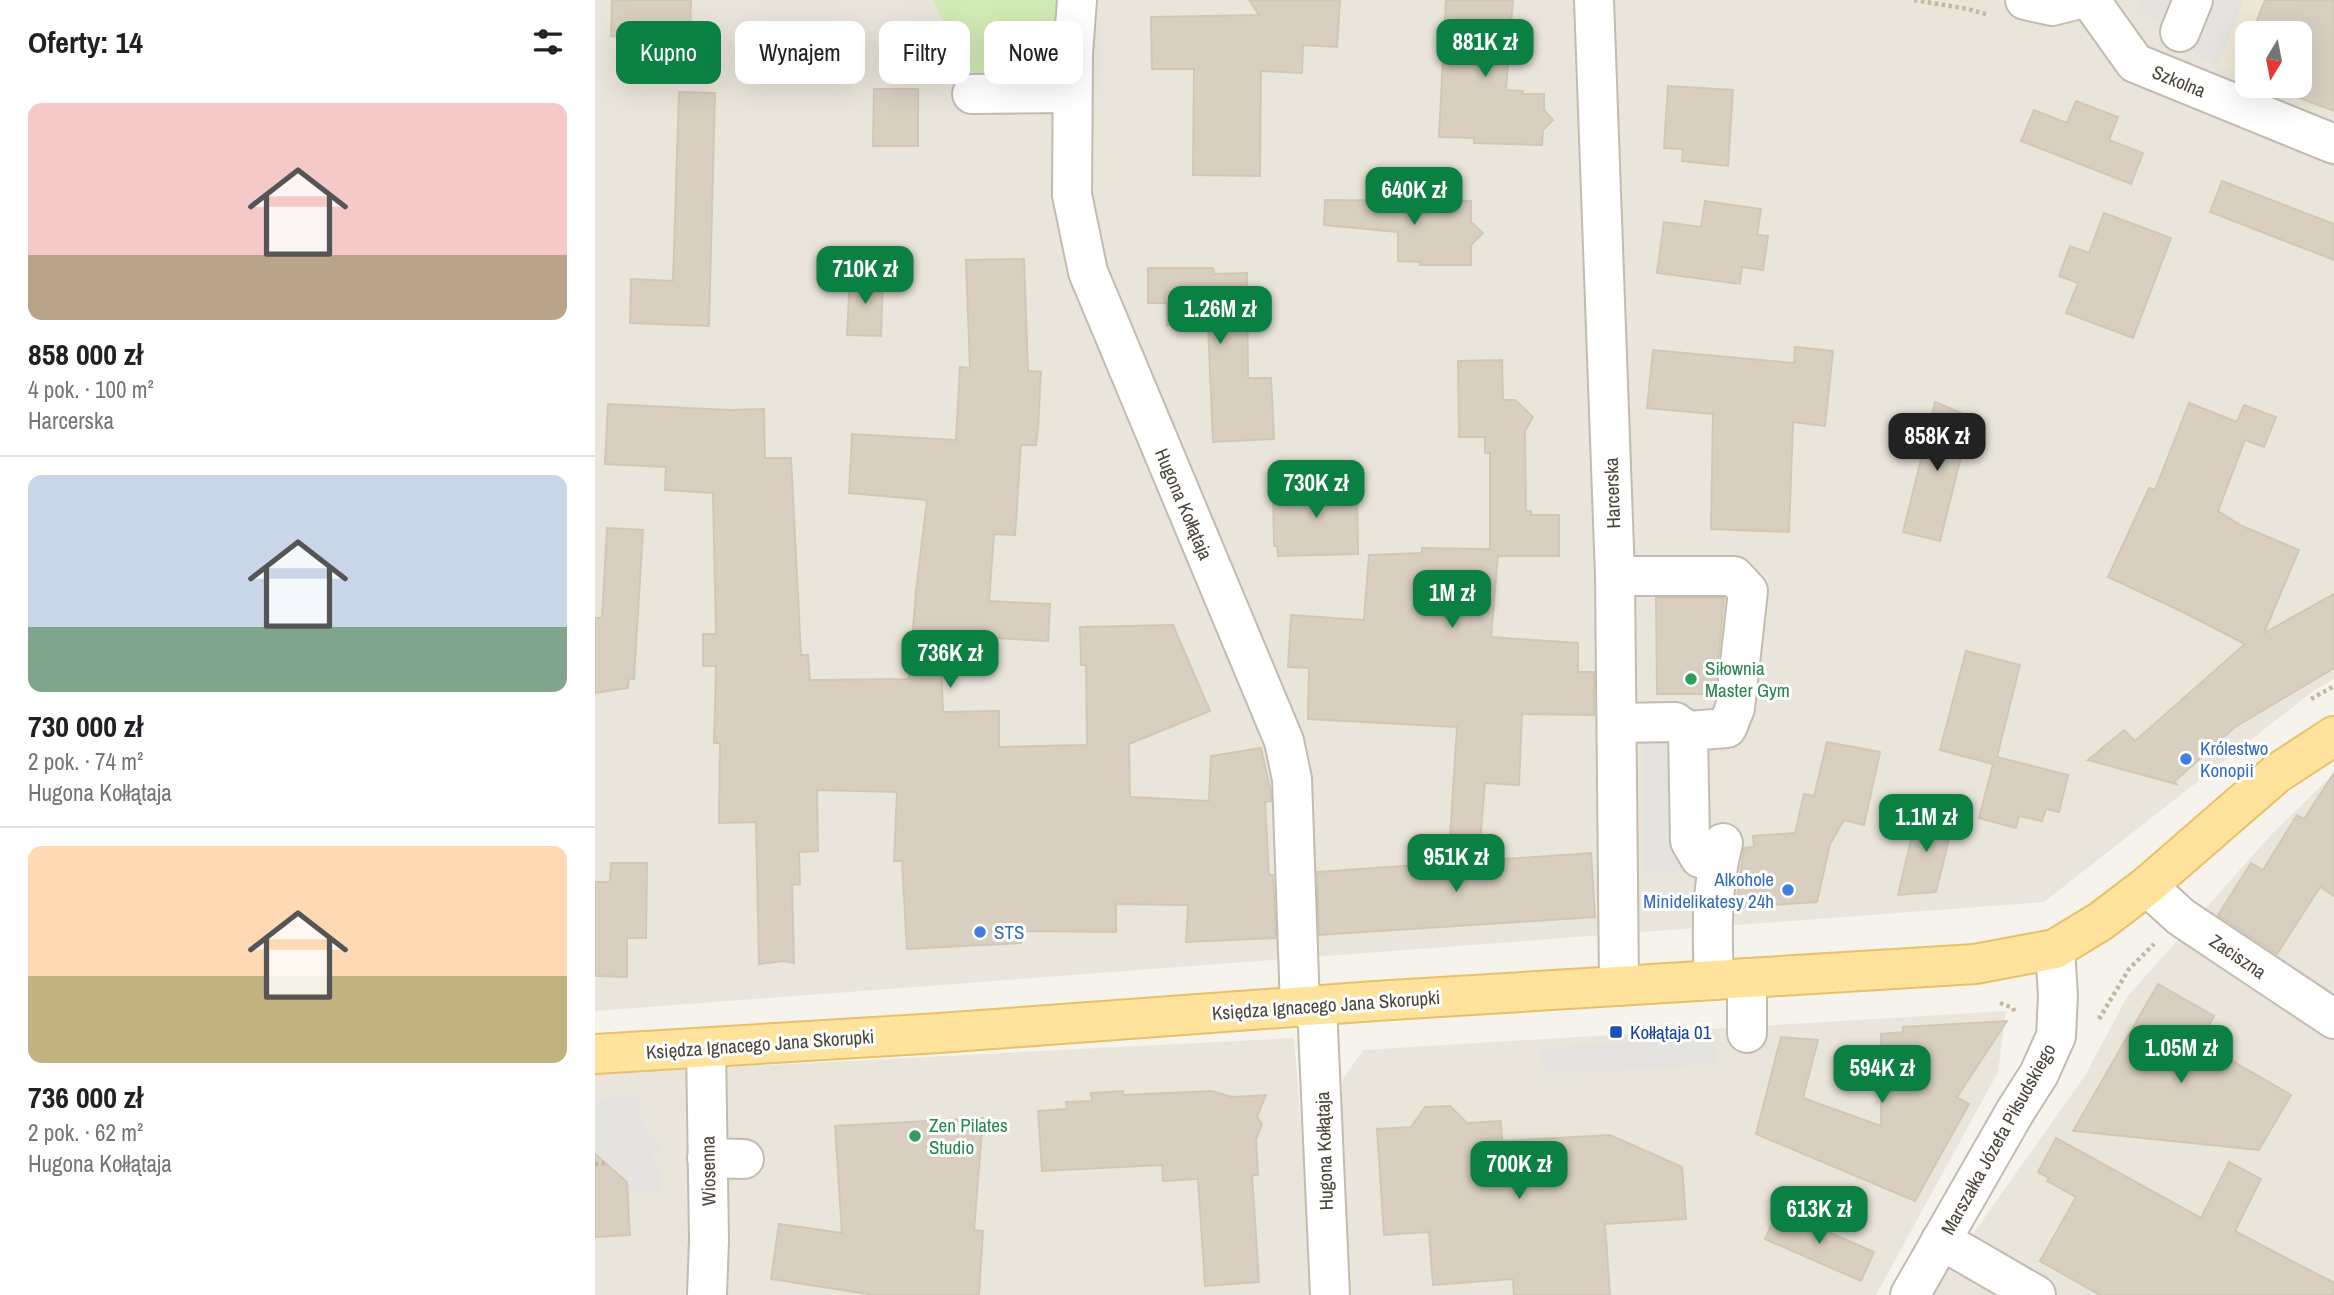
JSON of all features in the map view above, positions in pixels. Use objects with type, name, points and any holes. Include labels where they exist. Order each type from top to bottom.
[{"type":"main road","points":[[2055,949],[2101,921],[2147,886],[2276,774],[2334,736]]},
{"type":"main road","name":"Księdza Ignacego Jana Skorupki","points":[[595,1054],[1975,964],[2055,949]]},
{"type":"street","name":"Hugona Kołłątaja","points":[[1077,0],[1072,93],[1072,194],[1088,272],[1284,741],[1292,779],[1308,1007],[1338,1275]]},
{"type":"street","name":"Harcerska","points":[[1594,0],[1615,576],[1619,986]]},
{"type":"street","points":[[2025,0],[2052,6],[2075,0]]},
{"type":"street","name":"Szkolna","points":[[2090,0],[2135,63],[2334,144]]},
{"type":"street","points":[[972,94],[1072,93]]},
{"type":"street","points":[[1615,576],[1734,576],[1748,591],[1735,708],[1727,728],[1688,731],[1675,722],[1618,723]]},
{"type":"street","points":[[1688,731],[1690,841],[1711,851],[1715,874],[1712,932],[1731,979],[1747,1033]]},
{"type":"street","name":"Zaciszna","points":[[2147,886],[2181,917],[2334,1018]]},
{"type":"street","name":"Marszałka Józefa Piłsudskiego","points":[[1910,1295],[2039,1074],[2056,1036],[2058,996],[2055,949]]},
{"type":"street","name":"Wiosenna","points":[[706,1048],[726,1158],[709,1240],[707,1295]]},
{"type":"street","points":[[1941,1240],[2036,1295]]},
{"type":"path","points":[[595,1164],[604,1163]]},
{"type":"shaded area","points":[[595,0],[2334,0],[2334,679],[2312,692],[2044,902],[595,1011]]},
{"type":"shaded area","points":[[2143,0],[2175,0],[2163,25],[2138,10]]},
{"type":"shaded area","points":[[2213,0],[2244,0],[2217,66],[2191,54]]},
{"type":"shaded area","points":[[2244,0],[2334,0],[2334,112],[2298,98],[2312,98],[2312,21],[2235,21]]},
{"type":"shaded area","points":[[2235,22],[2235,73],[2217,66]]},
{"type":"shaded area","points":[[1644,710],[1708,710],[1708,872],[1644,873]]},
{"type":"shaded area","points":[[2334,777],[2334,1295],[1930,1295],[2086,1074],[2127,997],[2269,837],[2325,782]]},
{"type":"shaded area","points":[[2006,1011],[1998,1072],[1876,1295],[1339,1295],[1332,1190],[1343,1079],[1363,1050]]},
{"type":"shaded area","points":[[1294,1038],[1315,1295],[595,1295],[595,1074]]},
{"type":"shaded area","points":[[1714,1039],[1716,1065],[1543,1074],[1541,1047]]},
{"type":"shaded area","points":[[640,1096],[642,1126],[661,1146],[651,1157],[660,1166],[660,1190],[629,1191],[629,1179],[604,1158],[595,1158],[595,1099]]},
{"type":"green space","points":[[934,0],[1059,0],[1058,21],[984,21],[984,80],[970,81],[970,21],[943,21]]},
{"type":"building","points":[[612,0],[691,0],[690,21],[616,21],[616,36],[611,36]]},
{"type":"building","points":[[1249,0],[1340,0],[1337,47],[1303,45],[1302,73],[1261,71],[1260,176],[1193,175],[1194,69],[1152,69],[1151,17],[1259,15]]},
{"type":"building","points":[[1446,0],[1513,0],[1506,90],[1523,91],[1522,94],[1544,94],[1544,110],[1553,120],[1543,130],[1542,145],[1474,143],[1474,138],[1439,137]]},
{"type":"building","points":[[2265,0],[2334,0],[2334,111],[2300,98],[2312,98],[2312,21],[2257,21]]},
{"type":"building","points":[[1668,86],[1733,90],[1728,166],[1682,161],[1683,149],[1664,148]]},
{"type":"building","points":[[874,89],[918,89],[918,146],[873,146]]},
{"type":"building","points":[[679,92],[715,93],[709,326],[630,323],[631,279],[673,281]]},
{"type":"building","points":[[2076,101],[2118,117],[2109,140],[2143,153],[2131,184],[2021,141],[2034,110],[2067,123]]},
{"type":"building","points":[[2222,181],[2334,224],[2334,260],[2210,212]]},
{"type":"building","points":[[1325,200],[1471,201],[1471,222],[1483,233],[1471,245],[1471,265],[1420,265],[1421,262],[1398,261],[1398,232],[1324,225]]},
{"type":"building","points":[[1705,201],[1761,209],[1757,235],[1768,236],[1763,270],[1742,267],[1740,284],[1657,273],[1664,222],[1701,227]]},
{"type":"building","points":[[2104,213],[2171,238],[2133,338],[2066,313],[2078,283],[2059,276],[2070,246],[2089,253]]},
{"type":"building","points":[[1024,259],[1028,371],[1041,372],[1038,427],[1036,445],[1021,445],[1015,535],[994,534],[989,601],[1050,604],[1048,641],[940,635],[943,712],[999,711],[999,747],[1087,745],[1086,665],[1081,665],[1080,627],[1173,625],[1210,711],[1129,744],[1130,797],[1209,801],[1211,756],[1261,748],[1271,793],[1271,801],[1265,802],[1276,938],[1186,942],[1188,905],[1116,904],[1116,932],[1020,931],[1021,943],[907,949],[902,861],[894,861],[897,792],[817,790],[818,851],[799,852],[800,884],[792,885],[794,963],[783,961],[759,964],[756,822],[719,823],[720,743],[714,743],[716,666],[703,666],[703,634],[716,634],[713,493],[665,490],[666,467],[605,464],[608,404],[764,409],[765,458],[791,458],[801,655],[808,655],[810,680],[909,679],[927,500],[849,493],[852,434],[956,440],[960,367],[970,368],[966,260]]},
{"type":"building","points":[[1148,268],[1213,268],[1214,274],[1247,273],[1248,378],[1271,378],[1274,439],[1213,442],[1208,325],[1167,325],[1167,303],[1148,303]]},
{"type":"building","points":[[850,275],[883,276],[881,336],[847,335]]},
{"type":"building","points":[[1795,347],[1833,351],[1825,426],[1793,422],[1789,532],[1711,529],[1713,414],[1647,408],[1653,350],[1794,363]]},
{"type":"building","points":[[1502,360],[1503,400],[1515,400],[1533,417],[1525,431],[1526,511],[1531,511],[1531,515],[1559,515],[1559,556],[1498,556],[1491,637],[1578,643],[1578,672],[1594,672],[1594,715],[1522,714],[1519,785],[1485,783],[1479,856],[1449,854],[1457,727],[1308,719],[1309,668],[1288,667],[1291,615],[1364,620],[1369,555],[1422,553],[1422,548],[1490,549],[1490,453],[1485,453],[1485,437],[1459,437],[1458,361]]},
{"type":"building","points":[[1935,402],[1971,417],[1940,541],[1903,532]]},
{"type":"building","points":[[2189,403],[2237,422],[2244,405],[2276,417],[2264,447],[2245,440],[2218,511],[2242,526],[2299,550],[2264,633],[2334,594],[2334,668],[2235,727],[2174,782],[2176,784],[2088,760],[2124,730],[2135,741],[2245,644],[2108,577],[2149,488],[2155,490]]},
{"type":"building","points":[[1357,485],[1358,554],[1278,556],[1277,546],[1274,546],[1273,487]]},
{"type":"building","points":[[607,528],[643,530],[634,679],[629,678],[628,688],[595,693],[595,618],[602,618]]},
{"type":"building","points":[[1656,598],[1724,598],[1715,694],[1657,694]]},
{"type":"building","points":[[1966,651],[2020,665],[1997,757],[2068,775],[2059,812],[2046,809],[2042,821],[2019,816],[2016,828],[1979,818],[1993,764],[1940,750]]},
{"type":"building","points":[[1827,742],[1880,752],[1864,825],[1844,820],[1830,844],[1817,902],[1736,907],[1744,848],[1754,847],[1753,836],[1795,833],[1804,794],[1814,796]]},
{"type":"building","points":[[2334,773],[2334,896],[2320,887],[2277,954],[2218,915],[2251,863],[2263,870],[2297,815],[2304,819]]},
{"type":"building","points":[[1918,810],[1954,819],[1936,892],[1898,895]]},
{"type":"building","points":[[1591,853],[1595,917],[1319,935],[1317,872]]},
{"type":"building","points":[[611,863],[647,863],[646,938],[627,938],[627,977],[595,976],[595,882],[610,882]]},
{"type":"building","points":[[2158,984],[2214,1016],[2200,1042],[2291,1095],[2259,1150],[2073,1131]]},
{"type":"building","points":[[2007,1021],[1957,1097],[1969,1104],[1915,1201],[1756,1134],[1781,1037],[1818,1040],[1803,1098],[1881,1126],[1881,1034],[1903,1032],[1903,1027]]},
{"type":"building","points":[[1123,1091],[1123,1095],[1212,1091],[1232,1097],[1266,1095],[1257,1117],[1262,1124],[1256,1140],[1258,1175],[1252,1175],[1259,1282],[1205,1286],[1198,1179],[1163,1181],[1162,1165],[1042,1171],[1038,1111],[1067,1109],[1066,1102],[1092,1101],[1091,1093]]},
{"type":"building","points":[[1450,1106],[1467,1123],[1501,1121],[1502,1141],[1610,1135],[1682,1167],[1686,1219],[1605,1224],[1610,1295],[1514,1295],[1513,1279],[1433,1285],[1429,1232],[1384,1235],[1377,1129],[1411,1127],[1425,1107]]},
{"type":"building","points":[[983,1118],[974,1230],[983,1231],[979,1295],[874,1295],[771,1279],[779,1224],[842,1233],[835,1126]]},
{"type":"building","points":[[2056,1138],[2201,1218],[2229,1162],[2261,1179],[2235,1231],[2334,1283],[2334,1295],[2100,1295],[2040,1261],[2076,1197],[2047,1181],[2049,1178],[2038,1172]]},
{"type":"building","points":[[595,1154],[627,1182],[630,1235],[595,1237]]},
{"type":"building","points":[[1778,1210],[1874,1252],[1861,1281],[1765,1239]]},
{"type":"place","name":"Siłownia Master Gym","points":[[1691,679]]},
{"type":"place","name":"Królestwo Konopii","points":[[2186,759]]},
{"type":"place","name":"Alkohole Minidelikatesy 24h","points":[[1788,890]]},
{"type":"place","name":"STS","points":[[980,932]]},
{"type":"place","name":"Kołłątaja 01","points":[[1616,1032]]},
{"type":"place","name":"Zen Pilates Studio","points":[[915,1136]]}]
